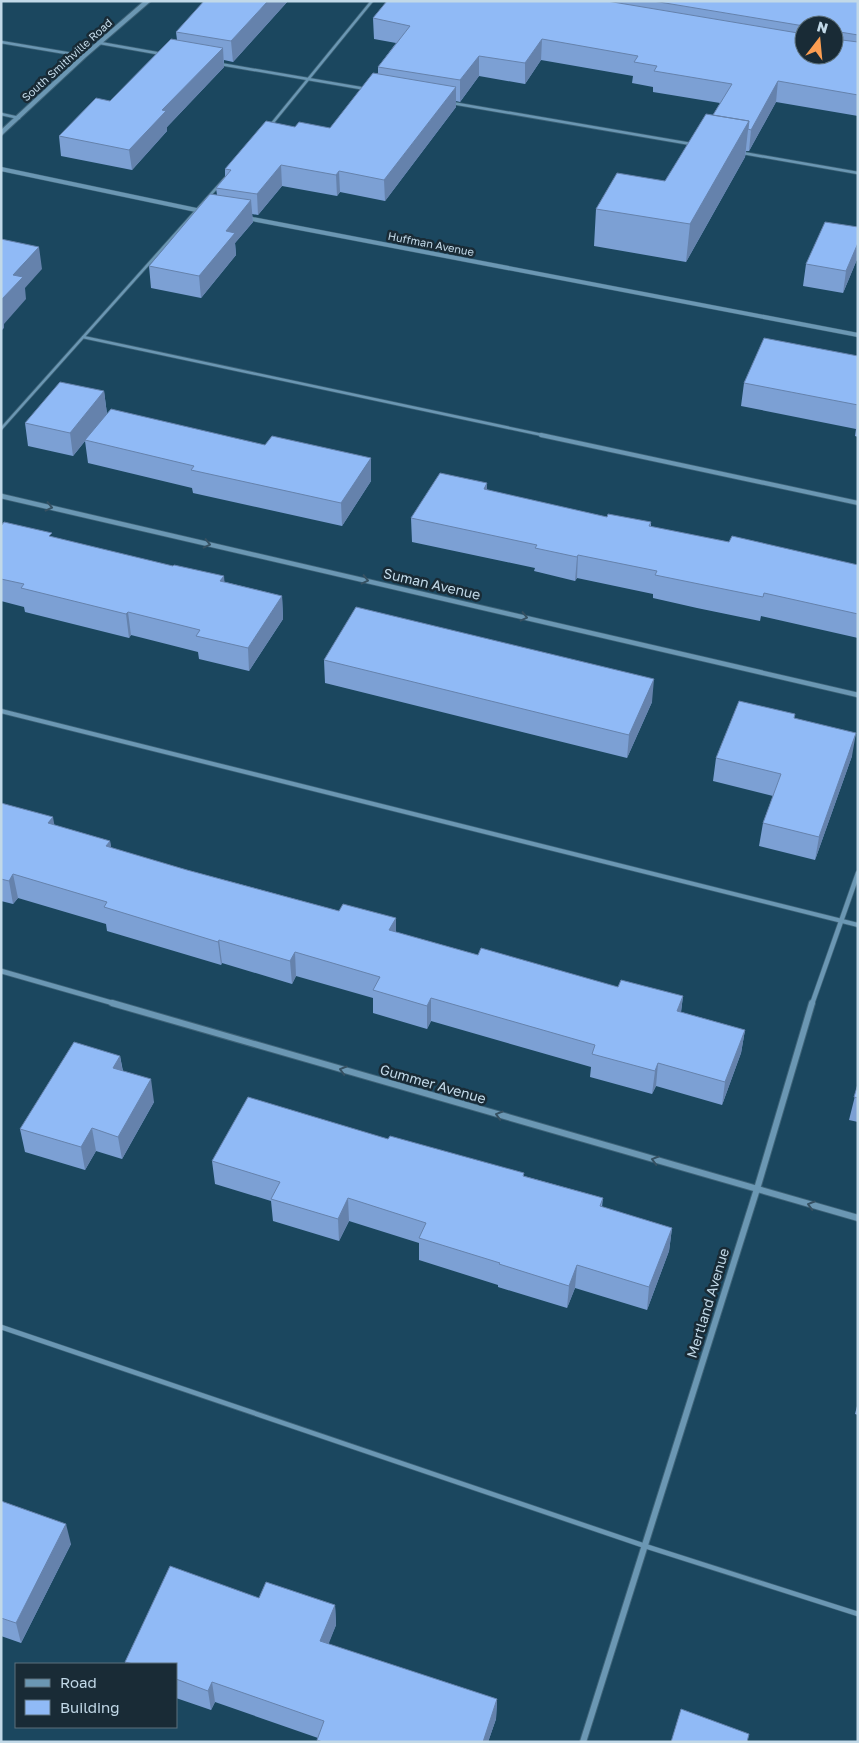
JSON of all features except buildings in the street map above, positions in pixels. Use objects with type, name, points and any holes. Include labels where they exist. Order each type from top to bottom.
[{"type":"main road","name":"South Smithville Road","points":[[1,134],[84,56],[148,1]]},
{"type":"street","points":[[1,169],[206,212]]},
{"type":"street","name":"Huffman Avenue","points":[[244,218],[858,335]]},
{"type":"street","name":"Suman Avenue","points":[[1,496],[858,694]]},
{"type":"street","name":"Mertland Avenue","points":[[583,1742],[757,1189],[818,984],[858,873]]},
{"type":"street","name":"Gummer Avenue","points":[[1,971],[858,1218]]},
{"type":"lane","points":[[266,130],[310,79],[372,1]]},
{"type":"lane","points":[[1,42],[84,56]]},
{"type":"lane","points":[[100,43],[167,54]]},
{"type":"lane","points":[[214,63],[369,89]]},
{"type":"lane","points":[[447,102],[692,144]]},
{"type":"lane","points":[[1,114],[19,118]]},
{"type":"lane","points":[[740,153],[858,173]]},
{"type":"lane","points":[[1,429],[228,174]]},
{"type":"lane","points":[[83,337],[858,503]]},
{"type":"lane","points":[[1,711],[858,925]]},
{"type":"lane","points":[[1,1327],[645,1546],[858,1614]]}]
